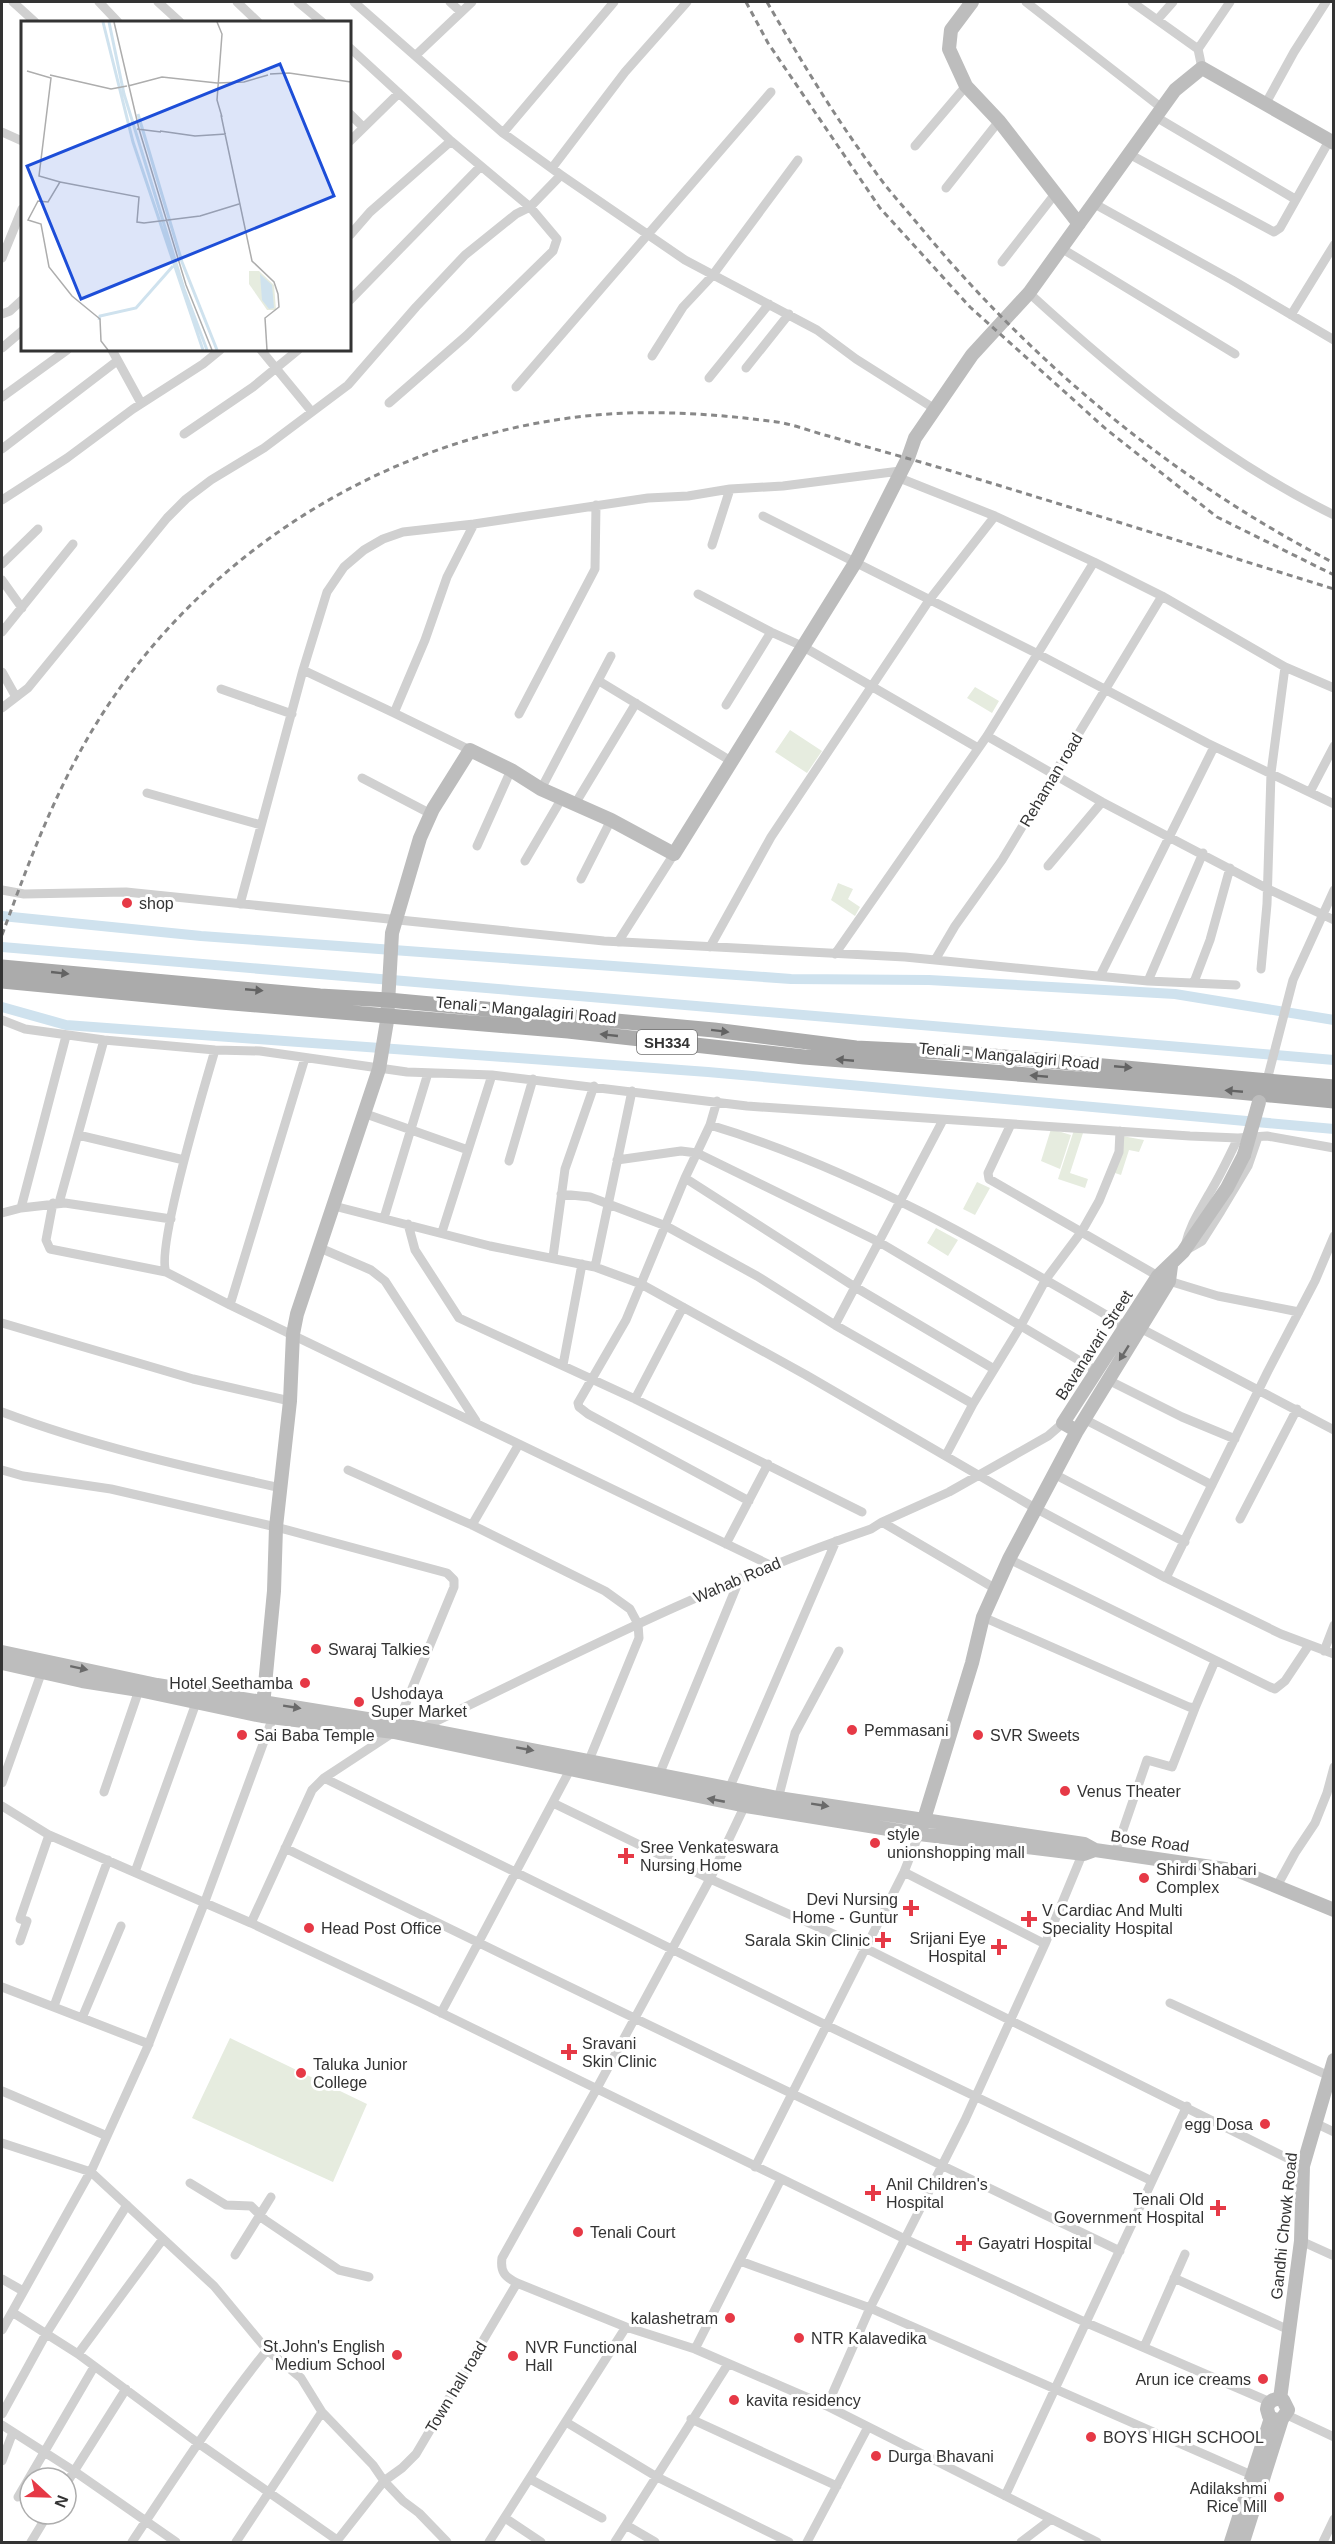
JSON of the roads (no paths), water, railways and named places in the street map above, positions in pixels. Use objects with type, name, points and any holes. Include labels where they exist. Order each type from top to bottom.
[{"type":"main road","points":[[972,2],[951,30],[949,49],[966,86],[999,121],[1079,224]]},
{"type":"main road","points":[[266,1712],[276,1527],[290,1401],[293,1334],[297,1314],[366,1114],[380,1064],[388,1007],[393,927],[420,838],[431,814],[470,750],[511,770],[541,789],[611,820],[674,854],[855,563],[908,458],[915,438],[972,356],[1029,293],[1175,90],[1202,68],[1331,142]]},
{"type":"main road","name":"SH334","points":[[2,967],[320,996],[388,1007]]},
{"type":"main road","name":"SH334","points":[[2,981],[221,1002],[388,1007],[714,1030],[856,1048],[960,1053],[1264,1086],[1334,1087]]},
{"type":"main road","name":"SH334","points":[[1264,1086],[1334,1101]]},
{"type":"main road","name":"Bavanavari Street","points":[[1164,1279],[1125,1326],[1063,1423],[1077,1431],[1140,1328],[1171,1266],[1227,1188],[1245,1155],[1264,1086]]},
{"type":"main road","points":[[921,1827],[972,1663],[983,1617],[1009,1559],[1077,1431]]},
{"type":"main road","points":[[2,1652],[158,1685],[266,1712]]},
{"type":"main road","points":[[2,1663],[196,1703],[400,1730],[747,1799]]},
{"type":"main road","points":[[400,1730],[422,1728],[580,1766],[659,1775],[729,1789],[747,1799]]},
{"type":"main road","name":"Bose Road","points":[[747,1799],[921,1827],[1239,1871],[1334,1910]]},
{"type":"main road","name":"Gandhi Chowk Road","points":[[1275,2400],[1289,2330],[1300,2241],[1303,2166],[1334,2060]]},
{"type":"main road","points":[[1231,2542],[1254,2476],[1287,2406],[1275,2400]]},
{"type":"main road","points":[[1243,2542],[1280,2417]]},
{"type":"street","points":[[13,2],[34,21]]},
{"type":"street","points":[[99,2],[117,21]]},
{"type":"street","points":[[158,2],[179,21]]},
{"type":"street","points":[[237,2],[257,21]]},
{"type":"street","points":[[298,2],[320,21]]},
{"type":"street","points":[[354,2],[503,133],[561,175],[647,235],[712,276],[789,314],[935,409]]},
{"type":"street","points":[[450,2],[461,12]]},
{"type":"street","points":[[415,56],[472,2]]},
{"type":"street","points":[[503,133],[614,2]]},
{"type":"street","points":[[552,168],[626,72],[687,2]]},
{"type":"street","points":[[1026,2],[1159,113],[1295,199]]},
{"type":"street","points":[[1132,2],[1198,49],[1202,68]]},
{"type":"street","points":[[1157,20],[1173,2]]},
{"type":"street","points":[[1198,49],[1230,2]]},
{"type":"street","points":[[1266,103],[1294,52],[1326,2]]},
{"type":"street","points":[[351,49],[451,141],[530,207],[557,239],[553,251],[466,336],[389,404]]},
{"type":"street","points":[[915,146],[966,86]]},
{"type":"street","points":[[516,387],[771,92]]},
{"type":"street","points":[[351,140],[399,93]]},
{"type":"street","points":[[351,115],[363,127]]},
{"type":"street","points":[[946,188],[999,121]]},
{"type":"street","points":[[2,132],[21,141]]},
{"type":"street","points":[[351,234],[370,212],[451,141]]},
{"type":"street","points":[[1129,154],[1271,231],[1280,228],[1295,199],[1331,142]]},
{"type":"street","points":[[652,356],[683,307],[712,276],[798,160]]},
{"type":"street","points":[[351,299],[481,166]]},
{"type":"street","points":[[2,708],[28,688],[167,518],[186,499],[211,480],[264,448],[348,385],[465,255],[516,214],[530,207],[561,175]]},
{"type":"street","points":[[1002,262],[1055,194]]},
{"type":"street","points":[[1093,203],[1334,340]]},
{"type":"street","points":[[2,258],[21,211]]},
{"type":"street","points":[[1291,315],[1334,245]]},
{"type":"street","points":[[1061,248],[1235,354]]},
{"type":"street","points":[[1029,293],[1148,397],[1285,491],[1334,515]]},
{"type":"street","points":[[2,314],[10,311],[21,301]]},
{"type":"street","points":[[709,378],[769,304]]},
{"type":"street","points":[[746,368],[789,314]]},
{"type":"street","points":[[2,348],[21,332]]},
{"type":"street","points":[[2,397],[66,351]]},
{"type":"street","points":[[112,351],[141,403]]},
{"type":"street","points":[[3,496],[67,458],[141,403],[203,364],[219,351]]},
{"type":"street","points":[[262,351],[312,412]]},
{"type":"street","points":[[184,434],[253,387],[297,351]]},
{"type":"street","points":[[2,448],[117,361]]},
{"type":"street","points":[[240,904],[303,670],[327,592],[344,567],[364,550],[383,539],[403,532],[474,524],[648,498],[899,474],[1094,562],[1162,596],[1285,666],[1334,688]]},
{"type":"street","points":[[712,545],[730,489]]},
{"type":"street","points":[[519,714],[595,569],[596,505]]},
{"type":"street","points":[[763,516],[1036,653],[1214,747],[1334,804]]},
{"type":"street","points":[[710,948],[771,837],[930,599],[995,516]]},
{"type":"street","points":[[394,713],[425,640],[447,577],[474,524]]},
{"type":"street","points":[[2,564],[38,529]]},
{"type":"street","points":[[2,632],[73,544]]},
{"type":"street","points":[[835,954],[987,736],[1094,562]]},
{"type":"street","points":[[2,580],[22,608]]},
{"type":"street","points":[[698,594],[802,646],[978,748]]},
{"type":"street","name":"Rehaman road","points":[[935,960],[955,926],[1002,860],[1162,596]]},
{"type":"street","points":[[726,705],[771,632]]},
{"type":"street","points":[[541,789],[611,656]]},
{"type":"street","points":[[1261,969],[1271,773],[1285,666]]},
{"type":"street","points":[[303,670],[470,750]]},
{"type":"street","points":[[2,672],[16,697]]},
{"type":"street","points":[[599,681],[731,761]]},
{"type":"street","points":[[221,688],[292,714]]},
{"type":"street","points":[[575,804],[636,703]]},
{"type":"street","points":[[987,736],[1102,802],[1266,888],[1334,920]]},
{"type":"street","points":[[1310,792],[1334,746]]},
{"type":"street","points":[[1100,976],[1214,747]]},
{"type":"street","points":[[477,846],[511,770]]},
{"type":"street","points":[[362,778],[431,814]]},
{"type":"street","points":[[147,793],[261,825]]},
{"type":"street","points":[[525,861],[561,798]]},
{"type":"street","points":[[1048,866],[1102,802]]},
{"type":"street","points":[[581,879],[611,820]]},
{"type":"street","points":[[1148,981],[1203,853]]},
{"type":"street","points":[[618,942],[674,854]]},
{"type":"street","points":[[1194,982],[1210,940],[1230,868]]},
{"type":"street","points":[[2,890],[24,894],[126,892],[240,904],[393,927],[935,960],[1148,981],[1236,985]]},
{"type":"street","points":[[1264,1086],[1293,981],[1321,914],[1334,890]]},
{"type":"street","points":[[2,1020],[25,1029],[66,1036],[214,1050],[260,1051],[305,1058],[380,1064],[428,1073],[492,1075],[747,1106],[1238,1138],[1267,1136],[1334,1148]]},
{"type":"street","points":[[21,1208],[66,1036]]},
{"type":"street","points":[[104,1040],[46,1240],[50,1249],[166,1272],[770,1565]]},
{"type":"street","points":[[166,1272],[163,1265],[164,1253],[171,1219],[184,1160],[214,1050]]},
{"type":"street","points":[[230,1305],[305,1058]]},
{"type":"street","points":[[384,1218],[428,1073]]},
{"type":"street","points":[[442,1232],[492,1075]]},
{"type":"street","points":[[509,1161],[532,1080]]},
{"type":"street","points":[[553,1257],[566,1169],[594,1086]]},
{"type":"street","points":[[595,1267],[632,1091]]},
{"type":"street","points":[[717,1101],[710,1125],[621,1329],[578,1403],[582,1410],[749,1501]]},
{"type":"street","points":[[366,1114],[468,1150]]},
{"type":"street","points":[[835,1325],[943,1120]]},
{"type":"street","points":[[1011,1124],[990,1167],[988,1179],[1164,1279],[1218,1296],[1299,1312]]},
{"type":"street","points":[[710,1125],[765,1142],[900,1202],[1046,1279],[1125,1326]]},
{"type":"street","points":[[946,1455],[1046,1279],[1082,1231],[1103,1194],[1116,1159],[1120,1131]]},
{"type":"street","points":[[78,1135],[184,1160]]},
{"type":"street","points":[[1183,1252],[1202,1241],[1248,1166],[1258,1137]]},
{"type":"street","points":[[1183,1252],[1188,1231],[1238,1138]]},
{"type":"street","points":[[617,1160],[681,1151],[697,1153],[927,1268],[1020,1327],[1097,1371]]},
{"type":"street","points":[[685,1178],[855,1287],[994,1369]]},
{"type":"street","points":[[561,1194],[590,1197],[666,1226],[757,1276],[835,1325],[973,1404]]},
{"type":"street","points":[[2,1213],[56,1203],[171,1219]]},
{"type":"street","points":[[334,1206],[490,1246],[595,1267],[641,1284],[980,1474],[1035,1508],[1166,1578],[1272,1630],[1334,1654]]},
{"type":"street","points":[[408,1224],[415,1250],[459,1318],[634,1399],[862,1512]]},
{"type":"street","points":[[1166,1578],[1331,1247],[1334,1236]]},
{"type":"street","points":[[320,1248],[371,1270],[385,1281],[477,1423]]},
{"type":"street","points":[[563,1365],[582,1264]]},
{"type":"street","points":[[634,1399],[683,1307]]},
{"type":"street","points":[[2,1323],[193,1379],[290,1401]]},
{"type":"street","points":[[1140,1328],[1334,1430]]},
{"type":"street","points":[[1108,1380],[1182,1417],[1235,1439]]},
{"type":"street","points":[[1240,1519],[1297,1409]]},
{"type":"street","points":[[2,1412],[59,1433],[189,1468],[281,1488]]},
{"type":"street","points":[[1084,1419],[1212,1485]]},
{"type":"street","name":"Wahab Road","points":[[422,1728],[638,1624],[740,1578],[871,1529],[949,1492],[1048,1436],[1063,1423]]},
{"type":"street","points":[[472,1525],[519,1444]]},
{"type":"street","points":[[726,1544],[768,1464]]},
{"type":"street","points":[[2,1470],[23,1476],[111,1489],[276,1527],[447,1573],[454,1580],[454,1587],[400,1730],[324,1778],[306,1798],[251,1923]]},
{"type":"street","points":[[348,1470],[472,1525],[605,1591],[627,1605],[638,1624],[637,1644],[580,1766],[553,1803],[441,2013]]},
{"type":"street","points":[[1053,1474],[1185,1542]]},
{"type":"street","points":[[882,1522],[996,1589]]},
{"type":"street","points":[[729,1789],[836,1541]]},
{"type":"street","points":[[1009,1559],[1275,1689],[1286,1681],[1309,1645]]},
{"type":"street","points":[[659,1775],[740,1578]]},
{"type":"street","points":[[983,1617],[1183,1705],[1195,1708]]},
{"type":"street","points":[[1324,1651],[1334,1625]]},
{"type":"street","points":[[776,1804],[795,1733],[839,1651]]},
{"type":"street","points":[[1115,1853],[1147,1760],[1172,1767],[1215,1660]]},
{"type":"street","points":[[2,1783],[42,1671]]},
{"type":"street","points":[[104,1792],[138,1690]]},
{"type":"street","points":[[135,1872],[196,1703]]},
{"type":"street","points":[[2,2330],[91,2172],[149,2044],[204,1904],[266,1712]]},
{"type":"street","points":[[1277,1886],[1295,1852],[1315,1823],[1334,1767]]},
{"type":"street","points":[[324,1778],[826,2025],[1152,2181]]},
{"type":"street","points":[[747,1799],[710,1879],[502,2258],[501,2268],[506,2277],[517,2283],[626,2327],[695,2349],[827,2406],[1097,2542]]},
{"type":"street","points":[[553,1803],[710,1879],[865,1948],[1187,2106],[1303,2166]]},
{"type":"street","points":[[2,1806],[49,1835],[251,1923],[905,2239],[1087,2323],[1275,2400]]},
{"type":"street","points":[[755,2167],[904,1872],[921,1827]]},
{"type":"street","points":[[20,1941],[27,1920],[20,1919],[49,1835]]},
{"type":"street","points":[[285,1848],[478,1944],[635,2017],[1120,2252]]},
{"type":"street","points":[[827,2406],[870,2308],[942,2166],[1088,1850]]},
{"type":"street","points":[[54,2006],[108,1860]]},
{"type":"street","points":[[904,1872],[1045,1944]]},
{"type":"street","points":[[82,2018],[121,1926]]},
{"type":"street","points":[[2,1987],[149,2044]]},
{"type":"street","points":[[1170,2003],[1328,2075]]},
{"type":"street","points":[[2,2091],[107,2136]]},
{"type":"street","points":[[1005,2496],[1187,2106]]},
{"type":"street","points":[[1315,2123],[1334,2132]]},
{"type":"street","points":[[2,2143],[91,2172],[214,2286],[267,2350],[300,2378],[322,2412],[373,2465],[384,2481],[447,2542]]},
{"type":"street","points":[[695,2349],[781,2179]]},
{"type":"street","points":[[190,2183],[226,2205],[251,2205],[260,2214],[339,2270],[369,2277]]},
{"type":"street","points":[[235,2255],[271,2197]]},
{"type":"street","points":[[2,2414],[46,2334],[127,2205]]},
{"type":"street","points":[[78,2354],[163,2239]]},
{"type":"street","points":[[1300,2241],[1334,2256]]},
{"type":"street","points":[[1143,2347],[1185,2254]]},
{"type":"street","points":[[740,2260],[870,2308],[1254,2476]]},
{"type":"street","points":[[1174,2278],[1289,2330]]},
{"type":"street","points":[[2,2279],[23,2291]]},
{"type":"street","name":"Town hall road","points":[[339,2541],[384,2481],[416,2454],[517,2283]]},
{"type":"street","points":[[12,2312],[78,2354],[198,2443],[339,2541]]},
{"type":"street","points":[[489,2542],[626,2327]]},
{"type":"street","points":[[132,2542],[198,2443],[267,2350]]},
{"type":"street","points":[[615,2542],[728,2364]]},
{"type":"street","points":[[36,2466],[94,2367]]},
{"type":"street","points":[[77,2466],[126,2389]]},
{"type":"street","points":[[236,2542],[322,2412]]},
{"type":"street","points":[[1280,2417],[1334,2437]]},
{"type":"street","points":[[691,2419],[837,2486]]},
{"type":"street","points":[[566,2422],[657,2477],[789,2542]]},
{"type":"street","points":[[2,2425],[66,2466]]},
{"type":"street","points":[[807,2542],[868,2427]]},
{"type":"street","points":[[2,2461],[13,2432]]},
{"type":"street","points":[[78,2474],[176,2542]]},
{"type":"street","points":[[530,2479],[602,2518]]},
{"type":"street","points":[[505,2518],[541,2542]]},
{"type":"street","points":[[1323,2542],[1334,2519]]},
{"type":"street","points":[[1021,2542],[1050,2520]]},
{"type":"street","points":[[627,2525],[655,2542]]},
{"type":"street","points":[[32,2542],[41,2526]]},
{"type":"waterway","points":[[2,916],[201,936],[791,979],[929,980],[1175,994],[1334,1020]]},
{"type":"waterway","points":[[2,947],[1334,1060]]},
{"type":"waterway","points":[[2,1007],[66,1025],[708,1072],[1334,1129]]},
{"type":"railway","points":[[746,2],[768,43],[880,208],[970,307],[1106,429],[1217,517],[1334,575]]},
{"type":"railway","points":[[767,2],[831,108],[879,177],[961,274],[1008,324],[1108,414],[1162,456],[1217,495],[1334,563]]},
{"type":"railway","points":[[2,935],[43,830],[66,779],[93,729],[135,667],[184,611],[239,561],[299,518],[364,481],[432,452],[504,430],[577,417],[625,413],[698,414],[778,422],[948,470],[1334,589]]},
{"type":"place","name":"shop","points":[[127,903]]},
{"type":"place","name":"Swaraj Talkies","points":[[316,1649]]},
{"type":"place","name":"Hotel Seethamba","points":[[305,1683]]},
{"type":"place","name":"Ushodaya Super Market","points":[[359,1702]]},
{"type":"place","name":"Pemmasani","points":[[852,1730]]},
{"type":"place","name":"Sai Baba Temple","points":[[242,1735]]},
{"type":"place","name":"SVR Sweets","points":[[978,1735]]},
{"type":"place","name":"Venus Theater","points":[[1065,1791]]},
{"type":"place","name":"style unionshopping mall","points":[[875,1843]]},
{"type":"place","name":"Sree Venkateswara Nursing Home","points":[[626,1856]]},
{"type":"place","name":"Shirdi Shabari Complex","points":[[1144,1878]]},
{"type":"place","name":"Devi Nursing Home - Guntur","points":[[911,1908]]},
{"type":"place","name":"V Cardiac And Multi Speciality Hospital","points":[[1029,1919]]},
{"type":"place","name":"Head Post Office","points":[[309,1928]]},
{"type":"place","name":"Sarala Skin Clinic","points":[[883,1940]]},
{"type":"place","name":"Srijani Eye Hospital","points":[[999,1947]]},
{"type":"place","name":"Sravani Skin Clinic","points":[[569,2052]]},
{"type":"place","name":"Taluka Junior College","points":[[301,2073]]},
{"type":"place","name":"egg Dosa","points":[[1265,2124]]},
{"type":"place","name":"Anil Children's Hospital","points":[[873,2193]]},
{"type":"place","name":"Tenali Old Government Hospital","points":[[1218,2208]]},
{"type":"place","name":"Tenali Court","points":[[578,2232]]},
{"type":"place","name":"Gayatri Hospital","points":[[964,2243]]},
{"type":"place","name":"kalashetram","points":[[730,2318]]},
{"type":"place","name":"NTR Kalavedika","points":[[799,2338]]},
{"type":"place","name":"St.John's English Medium School","points":[[397,2355]]},
{"type":"place","name":"NVR Functional Hall","points":[[513,2356]]},
{"type":"place","name":"Arun ice creams","points":[[1263,2379]]},
{"type":"place","name":"kavita residency","points":[[734,2400]]},
{"type":"place","name":"BOYS HIGH SCHOOL","points":[[1091,2437]]},
{"type":"place","name":"Durga Bhavani","points":[[876,2456]]},
{"type":"place","name":"Adilakshmi Rice Mill","points":[[1279,2497]]}]
